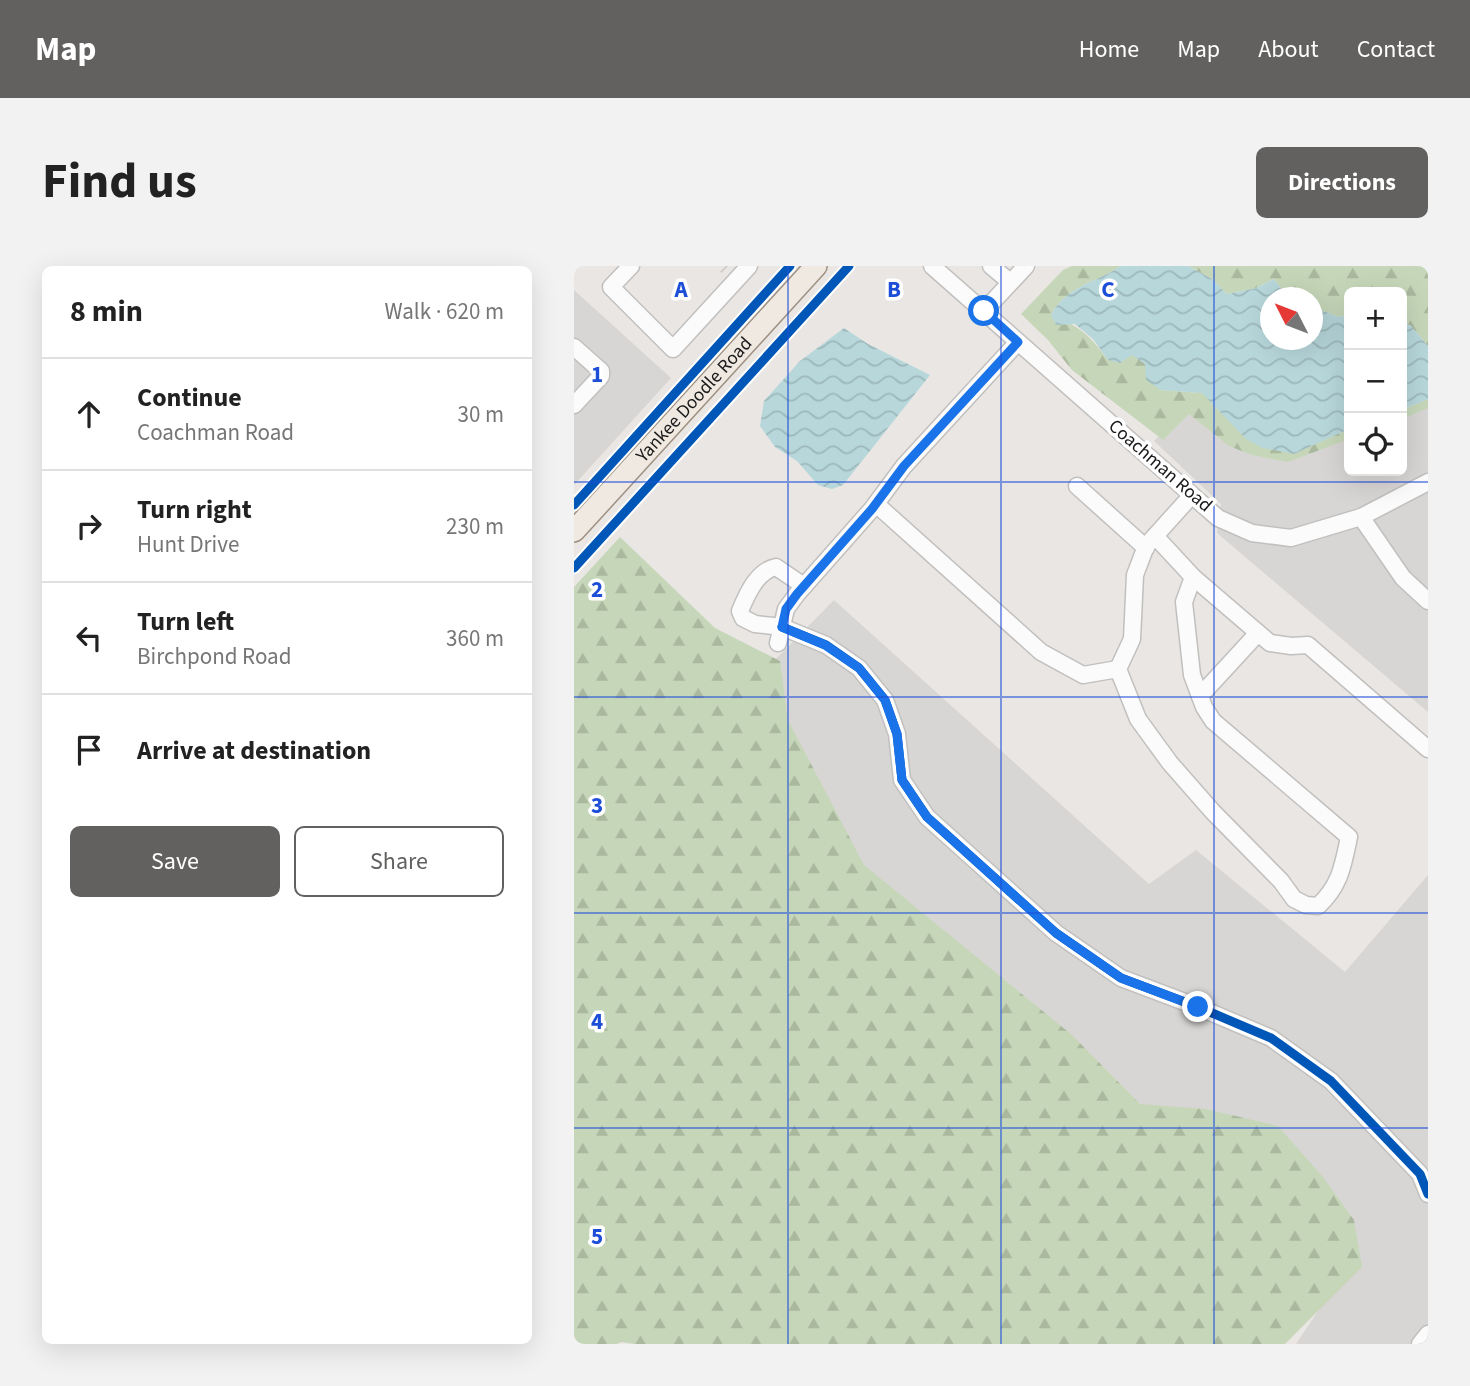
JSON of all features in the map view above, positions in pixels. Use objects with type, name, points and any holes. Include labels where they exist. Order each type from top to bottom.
[{"type":"main road","name":"Yankee Doodle Road","points":[[576,525],[816,266]]},
{"type":"street","points":[[631,266],[611,287],[673,349],[738,270]]},
{"type":"street","name":"Coachman Road","points":[[932,266],[1218,518],[1252,533],[1291,538],[1361,517],[1428,482]]},
{"type":"street","points":[[991,266],[1010,282]]},
{"type":"street","points":[[984,311],[1026,266]]},
{"type":"street","points":[[780,635],[786,609],[804,586],[876,504],[904,466],[1018,342]]},
{"type":"street","points":[[574,405],[601,376],[601,371],[576,353]]},
{"type":"street","points":[[1077,486],[1150,542],[1270,643],[1308,645],[1428,749]]},
{"type":"street","points":[[1192,495],[1150,542],[1135,575],[1132,639],[1118,669],[1138,719],[1170,763],[1213,812],[1281,881],[1294,899],[1306,905],[1318,906],[1331,894],[1343,866],[1349,837],[1213,721],[1192,675],[1184,602],[1193,577]]},
{"type":"street","points":[[876,504],[1041,652],[1083,675],[1118,669]]},
{"type":"street","points":[[1361,517],[1403,579],[1428,601]]},
{"type":"street","points":[[804,586],[776,567],[770,568],[758,578],[747,594],[740,611],[743,618],[780,635],[825,645],[859,668],[885,700],[897,734],[902,780],[927,817],[1056,933],[1121,978],[1271,1038],[1339,1090],[1420,1174],[1428,1194]]},
{"type":"street","points":[[1200,696],[1258,633]]},
{"type":"street","points":[[1420,1344],[1428,1334]]},
{"type":"shaded area","points":[[574,290],[671,378],[574,485]]},
{"type":"shaded area","points":[[1191,401],[1344,434],[1344,476],[1407,476],[1407,412],[1428,403],[1428,712],[1217,533],[1221,504],[1154,441]]},
{"type":"shaded area","points":[[834,600],[1149,884],[1196,850],[1345,972],[1428,875],[1428,1344],[1296,1344],[1346,1269],[1123,1115],[846,869],[756,679]]},
{"type":"green space","points":[[1072,266],[1121,266],[1073,291],[1057,305],[1051,315],[1083,332],[1108,360],[1132,354],[1145,364],[1161,390],[1202,393],[1294,453],[1344,431],[1344,441],[1288,462],[1252,455],[1229,446],[1189,414],[1163,440],[1072,370],[1048,340],[1021,314],[1063,270]]},
{"type":"green space","points":[[1188,266],[1428,266],[1428,346],[1407,324],[1407,287],[1344,287],[1344,316],[1339,317],[1323,311],[1323,287],[1280,287],[1274,279],[1256,288],[1227,294],[1212,279]]},
{"type":"green space","points":[[1428,399],[1428,408],[1407,417],[1407,408]]},
{"type":"green space","points":[[620,537],[715,628],[780,661],[788,720],[864,865],[1072,1035],[1140,1104],[1206,1109],[1278,1126],[1323,1177],[1354,1220],[1362,1267],[1285,1344],[574,1344],[574,587]]},
{"type":"water","points":[[1121,266],[1188,266],[1212,279],[1227,294],[1256,288],[1274,279],[1280,287],[1260,287],[1260,350],[1323,350],[1323,311],[1339,317],[1344,316],[1344,431],[1294,454],[1263,448],[1246,439],[1202,393],[1161,390],[1146,380],[1145,364],[1132,355],[1120,363],[1108,360],[1093,339],[1075,324],[1056,325],[1051,315],[1065,297]]},
{"type":"water","points":[[1407,324],[1428,346],[1428,399],[1407,408]]},
{"type":"water","points":[[844,328],[868,344],[930,375],[843,485],[832,489],[818,485],[797,461],[775,447],[760,426],[764,401],[800,361]]},
{"type":"cycle path","points":[[574,505],[790,266]]},
{"type":"cycle path","points":[[574,568],[849,266]]},
{"type":"cycle path","points":[[782,627],[826,645],[859,668],[885,700],[897,734],[902,780],[927,817],[1056,933],[1121,978],[1271,1038],[1331,1081],[1420,1174],[1428,1194]]},
{"type":"route","points":[[984,311],[1018,342],[904,466],[872,509],[797,594],[786,609],[782,627],[825,645],[859,668],[885,700],[897,734],[902,780],[927,817],[1056,933],[1121,978],[1198,1007]]}]
